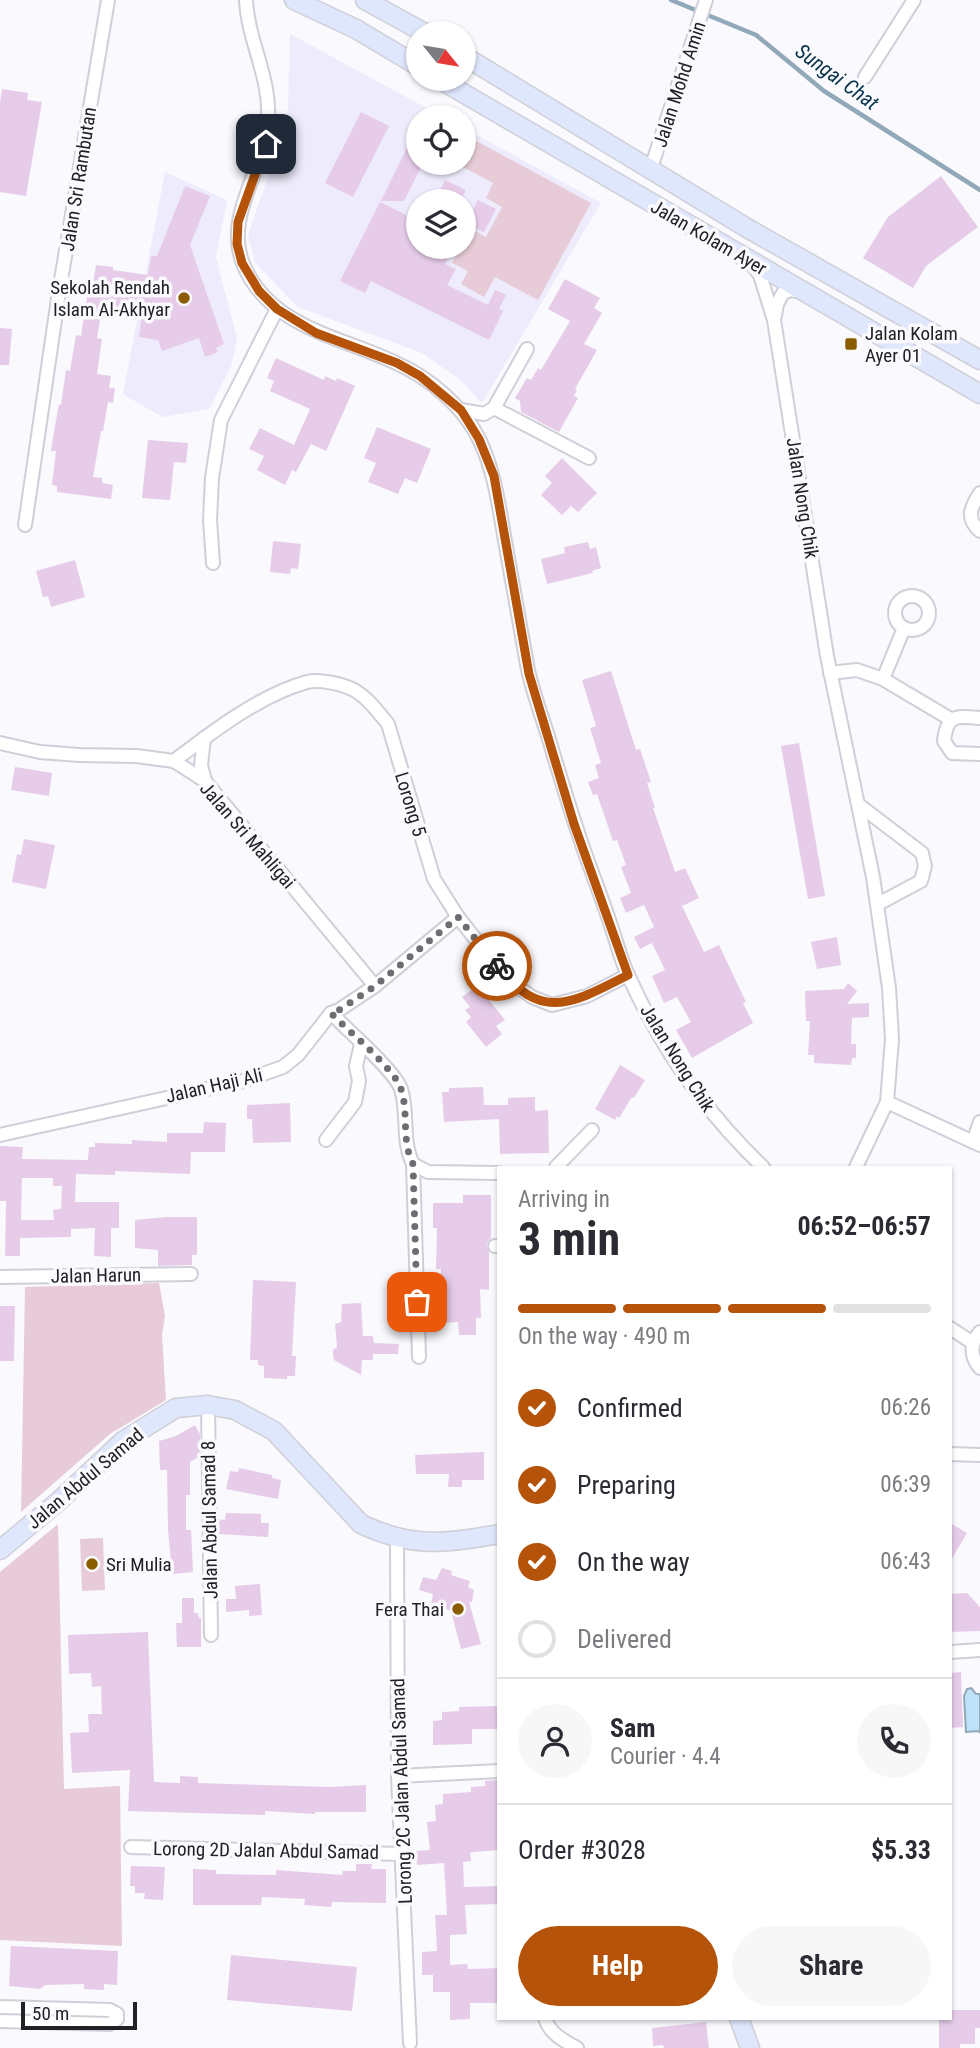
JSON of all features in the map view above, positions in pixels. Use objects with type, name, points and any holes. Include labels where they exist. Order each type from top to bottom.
[{"type":"main road","points":[[294,0],[356,29],[406,59]]},
{"type":"main road","points":[[365,0],[406,23]]},
{"type":"main road","name":"Jalan Kolam Ayer","points":[[476,63],[747,228],[980,360]]},
{"type":"main road","name":"Jalan Kolam Ayer","points":[[459,91],[980,394]]},
{"type":"main road","name":"Jalan Abdul Samad","points":[[0,1550],[60,1500],[123,1441],[176,1408],[208,1405],[235,1410],[274,1432],[361,1524],[397,1539],[455,1542],[497,1534]]},
{"type":"main road","points":[[741,2020],[750,2048]]},
{"type":"street","name":"Jalan Sri Rambutan","points":[[24,525],[59,292],[108,0]]},
{"type":"street","name":"Jalan Nong Chik","points":[[246,0],[247,20],[267,86],[268,118],[266,144],[238,222],[237,244],[242,263],[259,291],[277,309],[316,333],[397,363],[420,376],[461,410],[479,439],[494,476],[529,674],[574,824],[628,975],[663,1043],[700,1101],[738,1144],[762,1166]]},
{"type":"street","name":"Jalan Mohd Amin","points":[[651,168],[706,0]]},
{"type":"street","points":[[865,78],[914,0]]},
{"type":"street","name":"Jalan Nong Chik","points":[[746,259],[760,275],[774,320],[830,673],[878,904],[889,988],[891,1026],[887,1102],[856,1166]]},
{"type":"street","points":[[774,320],[777,304],[783,293],[791,290],[805,292]]},
{"type":"street","points":[[213,563],[210,520],[212,478],[221,420],[277,309]]},
{"type":"street","points":[[461,410],[485,414],[494,408],[527,349]]},
{"type":"street","points":[[494,408],[589,458]]},
{"type":"street","points":[[980,492],[970,510],[970,517],[980,531]]},
{"type":"street","points":[[883,679],[904,628]]},
{"type":"street","points":[[830,673],[858,670],[883,679],[951,720]]},
{"type":"street","name":"Lorong 5","points":[[174,761],[204,738],[265,700],[309,681],[354,690],[373,705],[388,724],[434,879],[458,917],[507,979],[532,997],[552,1004],[587,996],[628,975]]},
{"type":"street","points":[[980,718],[957,717],[951,720],[946,725],[944,741],[947,748],[960,755],[980,754]]},
{"type":"street","points":[[204,738],[201,765],[205,781]]},
{"type":"street","name":"Jalan Sri Mahligai","points":[[0,743],[40,752],[136,756],[174,761],[205,781],[375,986]]},
{"type":"street","points":[[859,805],[922,853],[925,866],[921,881],[878,904]]},
{"type":"street","name":"Jalan Haji Ali","points":[[0,1135],[243,1081],[283,1067],[298,1055],[331,1013],[375,986],[458,917]]},
{"type":"street","points":[[331,1013],[385,1066],[401,1088],[406,1147],[413,1164],[419,1357]]},
{"type":"street","points":[[326,1140],[355,1102],[359,1081],[356,1066],[361,1044]]},
{"type":"street","points":[[887,1102],[976,1144],[980,1122]]},
{"type":"street","points":[[557,1166],[592,1130]]},
{"type":"street","points":[[413,1164],[428,1172],[497,1174]]},
{"type":"street","name":"Jalan Harun","points":[[0,1277],[191,1274]]},
{"type":"street","points":[[952,1329],[976,1337],[973,1358],[980,1368]]},
{"type":"street","name":"Jalan Abdul Samad 8","points":[[208,1405],[211,1634]]},
{"type":"street","points":[[952,1454],[980,1455]]},
{"type":"street","name":"Lorong 2C Jalan Abdul Samad","points":[[397,1539],[398,1776],[411,2043]]},
{"type":"street","points":[[952,1652],[980,1650]]},
{"type":"street","points":[[398,1776],[497,1771]]},
{"type":"street","name":"Lorong 2D Jalan Abdul Samad","points":[[131,1847],[401,1853]]},
{"type":"street","points":[[0,2007],[110,2010],[117,2014],[117,2019],[110,2024],[0,2021]]},
{"type":"street","points":[[545,2020],[552,2031],[577,2048]]},
{"type":"shaded area","points":[[290,34],[421,105],[406,105],[406,175],[476,175],[476,135],[601,203],[482,403],[459,379],[422,353],[298,307],[255,263],[248,235],[288,109]]},
{"type":"shaded area","points":[[476,141],[591,203],[538,300],[495,277],[484,297],[461,284],[468,271],[452,263],[454,259],[476,259],[476,232],[486,237],[502,207],[486,198],[493,183],[476,174]]},
{"type":"shaded area","name":"Sekolah Rendah Islam Al-Akhyar","points":[[165,172],[227,200],[216,257],[237,339],[231,367],[209,409],[162,417],[123,394]]},
{"type":"shaded area","points":[[159,1283],[165,1316],[162,1335],[166,1400],[110,1434],[21,1512],[25,1287]]},
{"type":"shaded area","points":[[58,1524],[64,1789],[120,1786],[122,1946],[0,1940],[0,1572]]},
{"type":"shaded area","name":"Sri Mulia","points":[[103,1538],[105,1590],[82,1591],[80,1539]]},
{"type":"water","points":[[971,1688],[976,1694],[980,1694],[980,1733],[966,1732],[964,1696],[967,1689]]},
{"type":"building","points":[[2,89],[28,93],[27,100],[42,102],[26,196],[0,192]]},
{"type":"building","points":[[361,112],[389,126],[353,197],[325,183]]},
{"type":"building","points":[[406,150],[406,175],[417,175],[410,189],[406,189],[404,201],[381,201]]},
{"type":"building","points":[[941,176],[978,227],[926,266],[913,288],[863,258],[888,217]]},
{"type":"building","points":[[445,180],[464,189],[441,189]]},
{"type":"building","points":[[185,186],[210,196],[190,245],[224,344],[216,348],[218,352],[205,357],[199,338],[162,351],[158,340],[139,337],[142,313],[102,307],[97,338],[102,339],[97,374],[111,376],[109,388],[115,388],[113,403],[108,402],[93,477],[102,478],[102,483],[113,485],[111,499],[57,492],[57,486],[52,485],[56,451],[51,451],[54,431],[66,370],[70,371],[76,335],[81,336],[89,284],[93,284],[96,265],[148,275],[151,256],[157,256]]},
{"type":"building","points":[[478,200],[496,209],[484,232],[476,228]]},
{"type":"building","points":[[380,202],[406,215],[406,259],[448,259],[445,264],[456,269],[447,285],[488,305],[495,290],[506,295],[499,309],[503,311],[489,340],[371,281],[365,293],[340,281]]},
{"type":"building","points":[[565,279],[600,298],[594,308],[602,313],[584,344],[597,350],[575,389],[577,390],[574,396],[578,398],[559,432],[521,412],[520,401],[515,398],[527,378],[531,380],[538,368],[541,370],[570,321],[548,309]]},
{"type":"building","points":[[0,328],[12,329],[9,365],[0,365]]},
{"type":"building","points":[[276,358],[324,380],[325,376],[336,381],[337,378],[355,386],[326,451],[311,444],[296,472],[292,470],[285,485],[257,470],[264,456],[249,449],[260,428],[294,445],[310,409],[270,391],[274,381],[267,378]]},
{"type":"building","points":[[377,427],[431,449],[417,483],[405,478],[398,494],[368,482],[376,463],[364,458]]},
{"type":"building","points":[[148,440],[188,443],[186,463],[174,462],[170,500],[142,498]]},
{"type":"building","points":[[562,458],[597,493],[578,512],[571,506],[562,515],[541,495],[552,483],[545,476]]},
{"type":"building","points":[[273,541],[301,544],[298,569],[291,568],[290,574],[270,572]]},
{"type":"building","points":[[588,542],[590,549],[596,547],[601,568],[592,571],[593,573],[547,584],[541,559],[565,553],[564,547]]},
{"type":"building","points":[[75,560],[85,597],[51,607],[48,596],[43,597],[36,571]]},
{"type":"building","points":[[611,671],[636,750],[640,749],[651,782],[647,783],[653,808],[675,872],[685,868],[699,898],[682,906],[704,952],[719,945],[753,1023],[692,1058],[676,1030],[691,1022],[677,997],[664,1003],[652,976],[665,970],[652,943],[640,949],[634,937],[654,927],[644,905],[626,913],[620,898],[631,893],[621,867],[626,865],[617,840],[613,841],[597,794],[593,795],[588,782],[599,778],[595,765],[601,763],[590,728],[596,726],[582,680]]},
{"type":"building","points":[[799,743],[825,896],[808,899],[781,746]]},
{"type":"building","points":[[15,767],[52,773],[49,796],[11,790]]},
{"type":"building","points":[[24,839],[55,845],[46,889],[12,882],[17,854],[21,855]]},
{"type":"building","points":[[837,937],[841,965],[817,969],[811,942]]},
{"type":"building","points":[[848,983],[857,991],[847,1004],[869,1003],[869,1017],[852,1018],[851,1044],[856,1044],[856,1058],[852,1058],[851,1065],[814,1063],[814,1055],[808,1055],[810,1021],[806,1021],[805,991],[844,989]]},
{"type":"building","points":[[473,989],[481,998],[485,995],[505,1020],[496,1026],[502,1034],[486,1047],[466,1022],[471,1017],[465,1010],[470,1007],[462,997]]},
{"type":"building","points":[[620,1065],[645,1080],[615,1120],[595,1109]]},
{"type":"building","points":[[483,1087],[484,1105],[508,1105],[508,1098],[535,1097],[535,1111],[548,1110],[549,1153],[500,1154],[499,1119],[444,1122],[442,1092],[449,1092],[449,1088]]},
{"type":"building","points":[[290,1103],[291,1142],[253,1143],[252,1119],[247,1119],[247,1105]]},
{"type":"building","points":[[204,1122],[226,1123],[225,1152],[191,1152],[190,1174],[115,1171],[115,1175],[76,1174],[75,1202],[119,1202],[119,1228],[111,1228],[111,1257],[94,1256],[95,1228],[71,1229],[71,1237],[20,1238],[20,1256],[5,1256],[6,1201],[0,1201],[0,1146],[23,1147],[22,1159],[88,1160],[89,1147],[95,1147],[95,1143],[132,1144],[132,1140],[167,1142],[167,1133],[203,1133]],"holes":[[[22,1178],[53,1178],[53,1186],[62,1186],[61,1209],[53,1210],[54,1220],[21,1220]]]},
{"type":"building","points":[[463,1195],[491,1195],[491,1238],[486,1245],[489,1252],[489,1290],[480,1289],[481,1318],[476,1318],[476,1335],[459,1335],[458,1322],[437,1323],[436,1297],[440,1297],[441,1269],[436,1269],[437,1228],[433,1228],[433,1203],[463,1203]]},
{"type":"building","points":[[197,1217],[197,1255],[192,1255],[192,1265],[158,1266],[158,1250],[135,1248],[135,1220]]},
{"type":"building","points":[[253,1280],[296,1282],[292,1356],[296,1356],[295,1376],[287,1376],[287,1379],[264,1378],[264,1366],[258,1365],[258,1360],[250,1360]]},
{"type":"building","points":[[361,1303],[363,1336],[373,1336],[374,1343],[399,1344],[398,1354],[373,1354],[373,1360],[362,1360],[361,1375],[334,1360],[333,1350],[337,1347],[335,1324],[341,1322],[342,1304]]},
{"type":"building","points":[[0,1306],[15,1306],[14,1361],[0,1361]]},
{"type":"building","points":[[195,1425],[200,1434],[200,1456],[190,1462],[190,1495],[186,1495],[186,1530],[191,1530],[193,1572],[172,1574],[167,1470],[160,1470],[159,1441],[176,1436]]},
{"type":"building","points":[[484,1452],[484,1480],[462,1480],[462,1487],[448,1487],[449,1474],[416,1474],[415,1455]]},
{"type":"building","points":[[239,1468],[272,1475],[272,1478],[281,1480],[278,1499],[226,1489],[230,1471],[238,1472]]},
{"type":"building","points":[[226,1513],[261,1514],[261,1523],[269,1523],[268,1537],[218,1534],[218,1519],[225,1520]]},
{"type":"building","points":[[952,1524],[967,1533],[952,1559]]},
{"type":"building","name":"Fera Thai","points":[[442,1568],[452,1571],[451,1575],[470,1581],[468,1587],[474,1590],[472,1602],[469,1602],[481,1644],[461,1649],[451,1611],[431,1604],[433,1594],[419,1590],[423,1577],[436,1580]]},
{"type":"building","points":[[260,1584],[262,1615],[249,1616],[249,1610],[226,1612],[226,1599],[236,1599],[235,1586]]},
{"type":"building","points":[[967,1593],[980,1607],[980,1631],[952,1632],[952,1594]]},
{"type":"building","points":[[182,1598],[194,1598],[194,1613],[198,1613],[201,1618],[201,1647],[177,1647],[176,1623],[182,1623]]},
{"type":"building","points":[[148,1632],[154,1782],[180,1783],[180,1776],[198,1777],[198,1783],[331,1787],[366,1785],[366,1812],[315,1814],[265,1811],[265,1815],[128,1811],[130,1770],[72,1773],[70,1733],[89,1732],[88,1714],[102,1714],[101,1686],[92,1687],[91,1673],[69,1674],[68,1635]]},
{"type":"building","points":[[961,1672],[963,1727],[952,1728],[952,1673]]},
{"type":"building","points":[[497,1706],[497,1729],[472,1729],[472,1744],[433,1745],[433,1721],[442,1720],[442,1712],[459,1711],[459,1707]]},
{"type":"building","points":[[497,1780],[497,1850],[470,1853],[471,1861],[463,1862],[464,1887],[497,1886],[497,1904],[465,1905],[467,1934],[450,1935],[450,1965],[467,1964],[468,1969],[497,1968],[497,2003],[470,2003],[470,2019],[450,2020],[450,1992],[433,1992],[433,1975],[422,1975],[422,1952],[437,1951],[435,1915],[447,1915],[444,1863],[417,1865],[416,1851],[430,1850],[427,1822],[436,1821],[435,1805],[443,1804],[443,1794],[471,1792],[471,1787],[485,1786],[485,1781]]},
{"type":"building","points":[[356,1864],[372,1864],[371,1869],[386,1869],[386,1903],[332,1902],[331,1907],[304,1905],[305,1899],[262,1897],[261,1905],[193,1905],[193,1869],[216,1870],[216,1874],[276,1875],[276,1870],[342,1875],[343,1871],[356,1871]]},
{"type":"building","points":[[131,1866],[165,1867],[163,1900],[144,1899],[145,1893],[135,1893],[135,1886],[130,1886]]},
{"type":"building","points":[[11,1946],[118,1951],[117,1985],[104,1984],[104,1990],[84,1989],[84,1984],[45,1985],[40,1989],[9,1986]]},
{"type":"building","points":[[231,1955],[357,1967],[352,2011],[227,2000]]},
{"type":"building","points":[[952,2010],[980,2010],[980,2028],[975,2028],[975,2044],[960,2044],[960,2048],[939,2048],[939,2020],[952,2020]]},
{"type":"building","points":[[706,2022],[709,2048],[653,2046],[652,2028]]},
{"type":"waterway","name":"Sungai Chat","points":[[671,0],[756,35],[824,91],[980,190]]},
{"type":"way so far","points":[[417,1302],[413,1164],[406,1147],[401,1088],[379,1060],[331,1013],[375,986],[458,917],[497,966]]},
{"type":"place","name":"Sekolah Rendah Islam Al-Akhyar","points":[[184,298]]},
{"type":"place","name":"Jalan Kolam Ayer 01","points":[[851,344]]},
{"type":"place","name":"Sri Mulia","points":[[92,1564]]},
{"type":"place","name":"Fera Thai","points":[[458,1609]]},
{"type":"route","points":[[266,144],[238,222],[237,244],[242,263],[259,291],[277,309],[316,333],[397,363],[420,376],[461,410],[479,439],[494,476],[529,674],[574,824],[628,975],[587,996],[552,1004],[532,997],[507,979],[497,966]]}]
